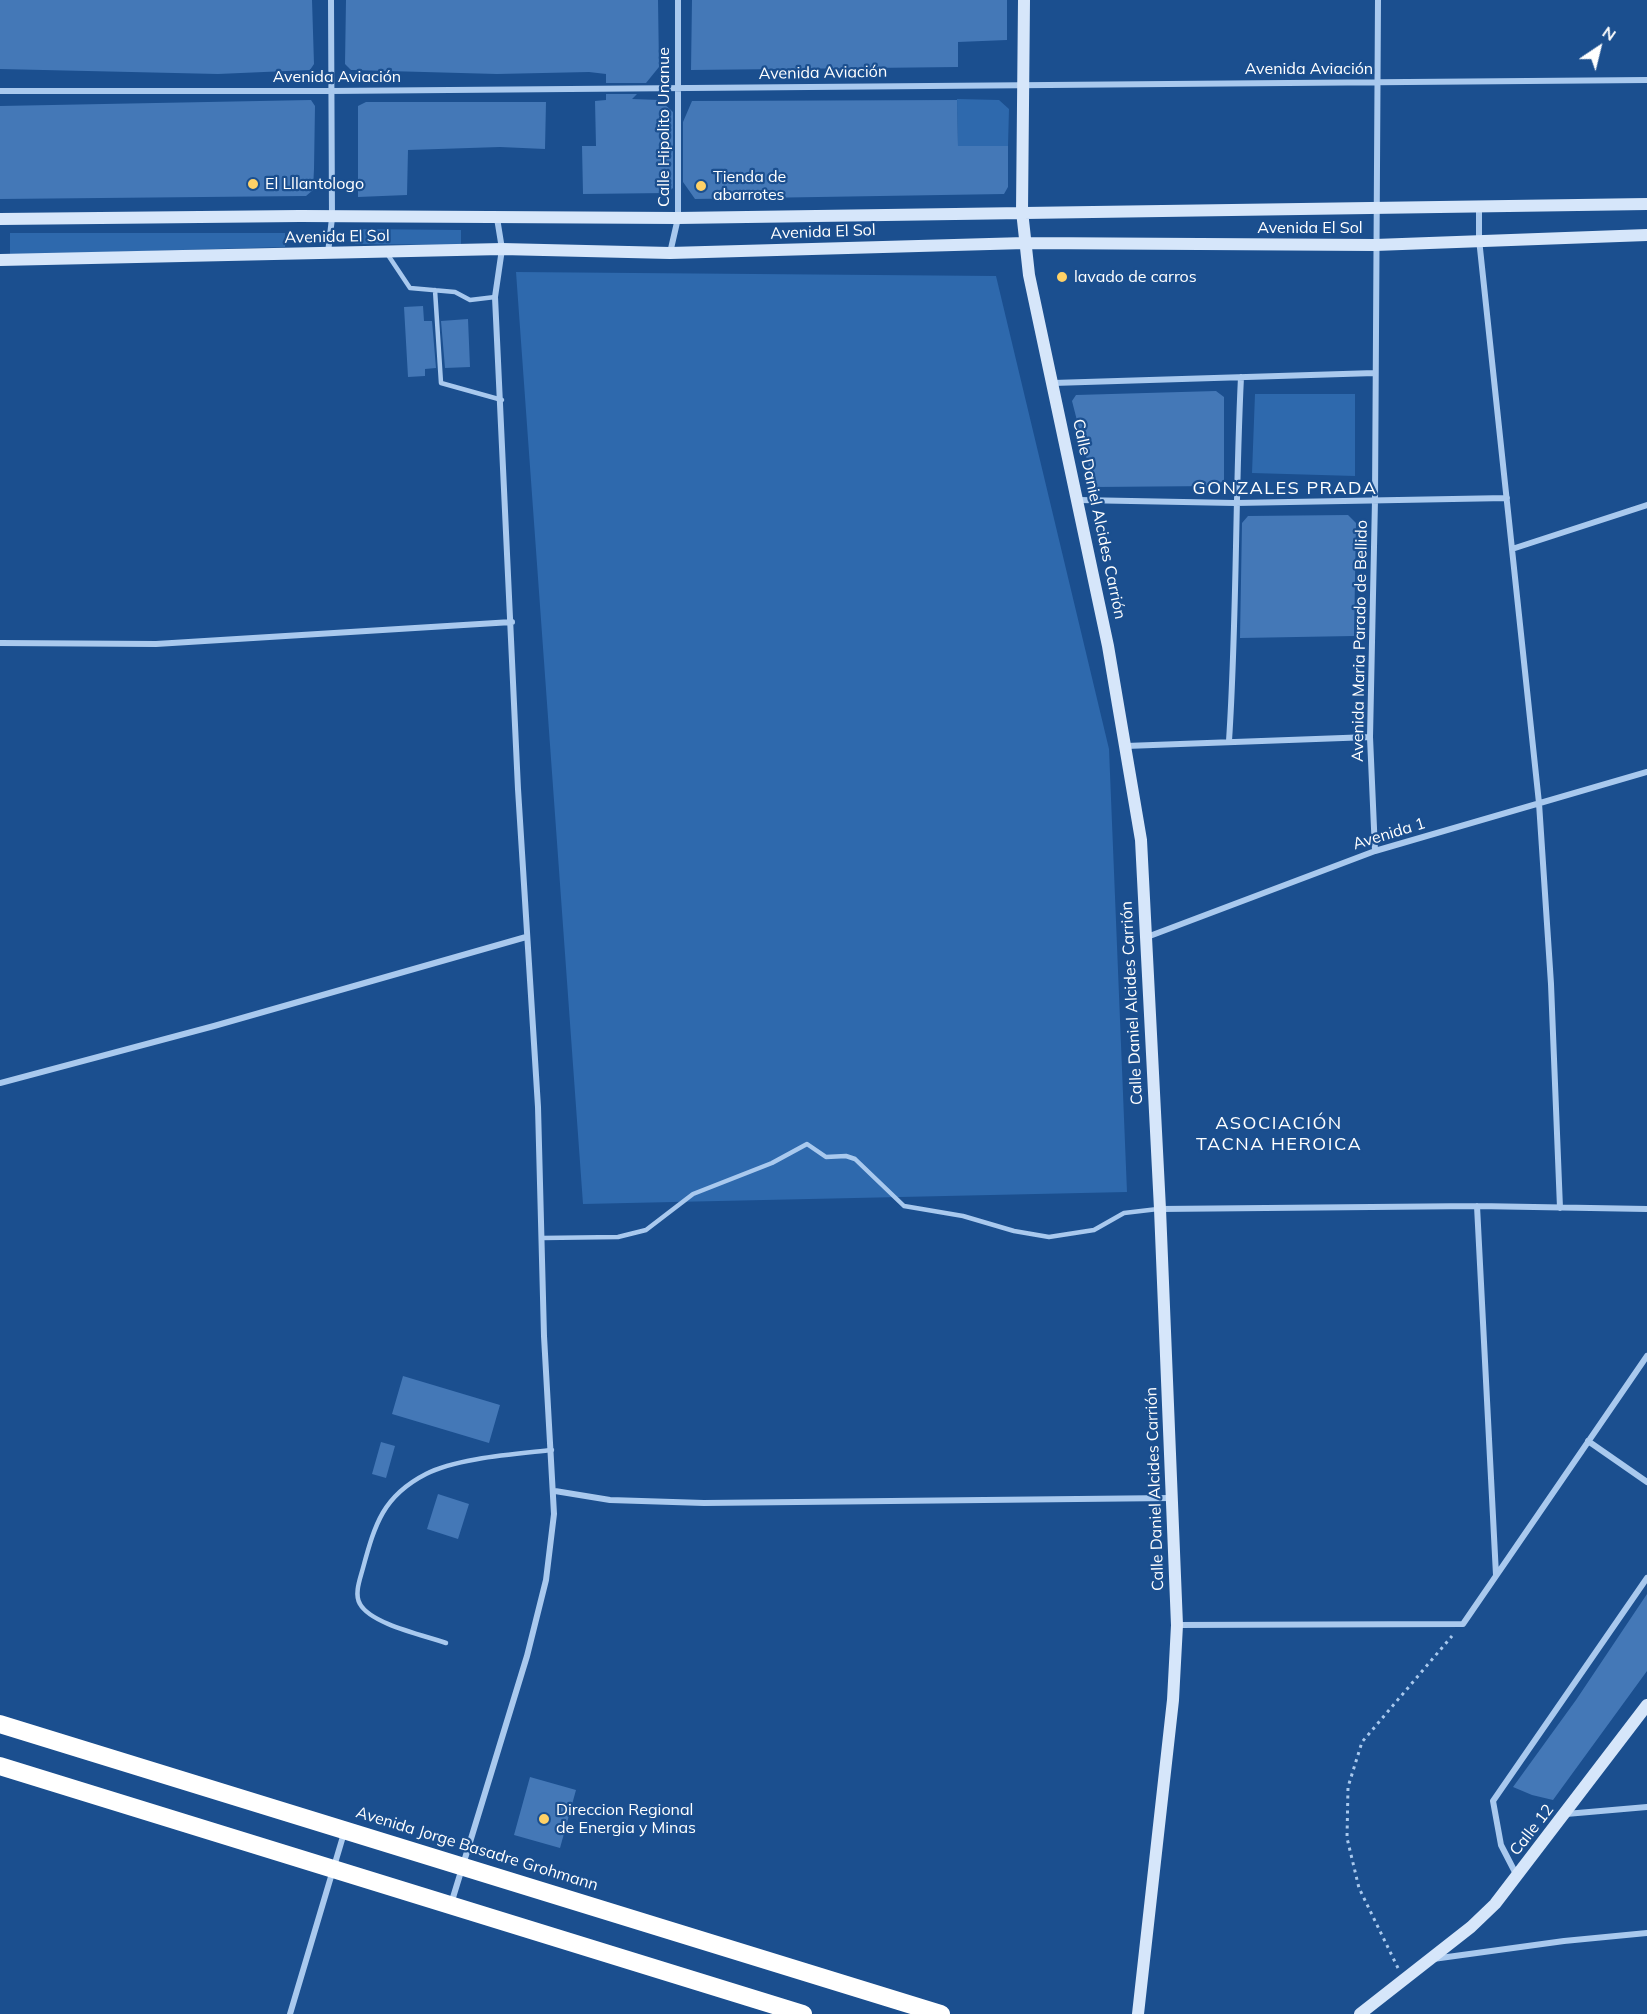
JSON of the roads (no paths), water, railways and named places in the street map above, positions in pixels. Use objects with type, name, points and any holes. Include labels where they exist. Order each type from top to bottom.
[{"type":"highway","name":"Avenida Jorge Basadre Grohmann","points":[[0,1724],[462,1865],[901,2008],[941,2014]]},
{"type":"highway","points":[[0,1766],[803,2014]]},
{"type":"main road","name":"Calle Daniel Alcides Carrión","points":[[1024,0],[1022,211],[1029,275],[1079,500],[1126,746],[1141,840],[1144,938],[1160,1209],[1177,1625],[1173,1700],[1137,2014]]},
{"type":"main road","name":"Avenida El Sol","points":[[0,219],[678,218],[1022,211],[1479,208],[1647,204]]},
{"type":"main road","name":"Avenida El Sol","points":[[0,260],[502,249],[670,252],[1025,243],[1375,245],[1479,239],[1647,235]]},
{"type":"main road","name":"Calle 12","points":[[1360,2014],[1471,1927],[1495,1904],[1647,1705]]},
{"type":"street","points":[[328,253],[332,218],[331,0]]},
{"type":"street","name":"Calle Hipolito Unanue","points":[[670,252],[678,218],[678,0]]},
{"type":"street","name":"Avenida Maria Parado de Bellido","points":[[1374,851],[1370,736],[1375,500],[1378,0]]},
{"type":"street","name":"Avenida Aviación","points":[[0,91],[330,91],[1647,80]]},
{"type":"street","points":[[1479,208],[1479,239],[1539,803],[1551,984],[1560,1208]]},
{"type":"street","points":[[450,1904],[527,1656],[552,1546],[555,1491],[544,1336],[535,1035],[526,937],[513,622],[495,297],[502,249],[497,218]]},
{"type":"street","points":[[1053,383],[1375,373]]},
{"type":"street","points":[[1228,741],[1235,650],[1235,503],[1241,377]]},
{"type":"street","points":[[1079,500],[1235,503],[1507,498]]},
{"type":"street","points":[[1512,549],[1647,505]]},
{"type":"street","points":[[0,643],[156,644],[513,622]]},
{"type":"street","points":[[1126,746],[1370,736]]},
{"type":"street","name":"Avenida 1","points":[[1144,938],[1374,851],[1647,772]]},
{"type":"street","points":[[0,1083],[214,1026],[526,937]]},
{"type":"street","points":[[1477,1206],[1496,1575]]},
{"type":"street","points":[[1160,1209],[1477,1206],[1647,1209]]},
{"type":"street","points":[[1177,1625],[1463,1624],[1647,1356]]},
{"type":"street","points":[[1588,1441],[1647,1482]]},
{"type":"street","points":[[555,1491],[610,1500],[704,1503],[1171,1498]]},
{"type":"street","points":[[1517,1876],[1501,1845],[1493,1801],[1647,1578]]},
{"type":"street","points":[[1566,1814],[1647,1807]]},
{"type":"street","points":[[290,2014],[345,1829]]},
{"type":"street","points":[[1428,1960],[1564,1941],[1647,1934]]},
{"type":"lane","points":[[387,252],[410,288],[455,292],[470,300],[495,297]]},
{"type":"lane","points":[[435,290],[441,383],[501,400]]},
{"type":"lane","points":[[542,1238],[618,1237],[646,1230],[693,1194],[772,1163],[807,1144],[826,1157],[846,1156],[855,1159],[904,1206],[963,1216],[1014,1231],[1049,1237],[1094,1230],[1124,1213],[1160,1209]]},
{"type":"lane","points":[[446,1643],[372,1618],[359,1603],[358,1590],[374,1528],[401,1488],[428,1472],[507,1455],[552,1450]]},
{"type":"place","name":"El Lllantologo","points":[[253,184]]},
{"type":"place","name":"Tienda de abarrotes","points":[[701,186]]},
{"type":"place","name":"lavado de carros","points":[[1062,277]]},
{"type":"place","name":"Direccion Regional de Energia y Minas","points":[[544,1819]]},
{"type":"district","name":"GONZALES PRADA","points":[[1285,489]]},
{"type":"district","name":"ASOCIACIÓN TACNA HEROICA","points":[[1279,1134]]}]
